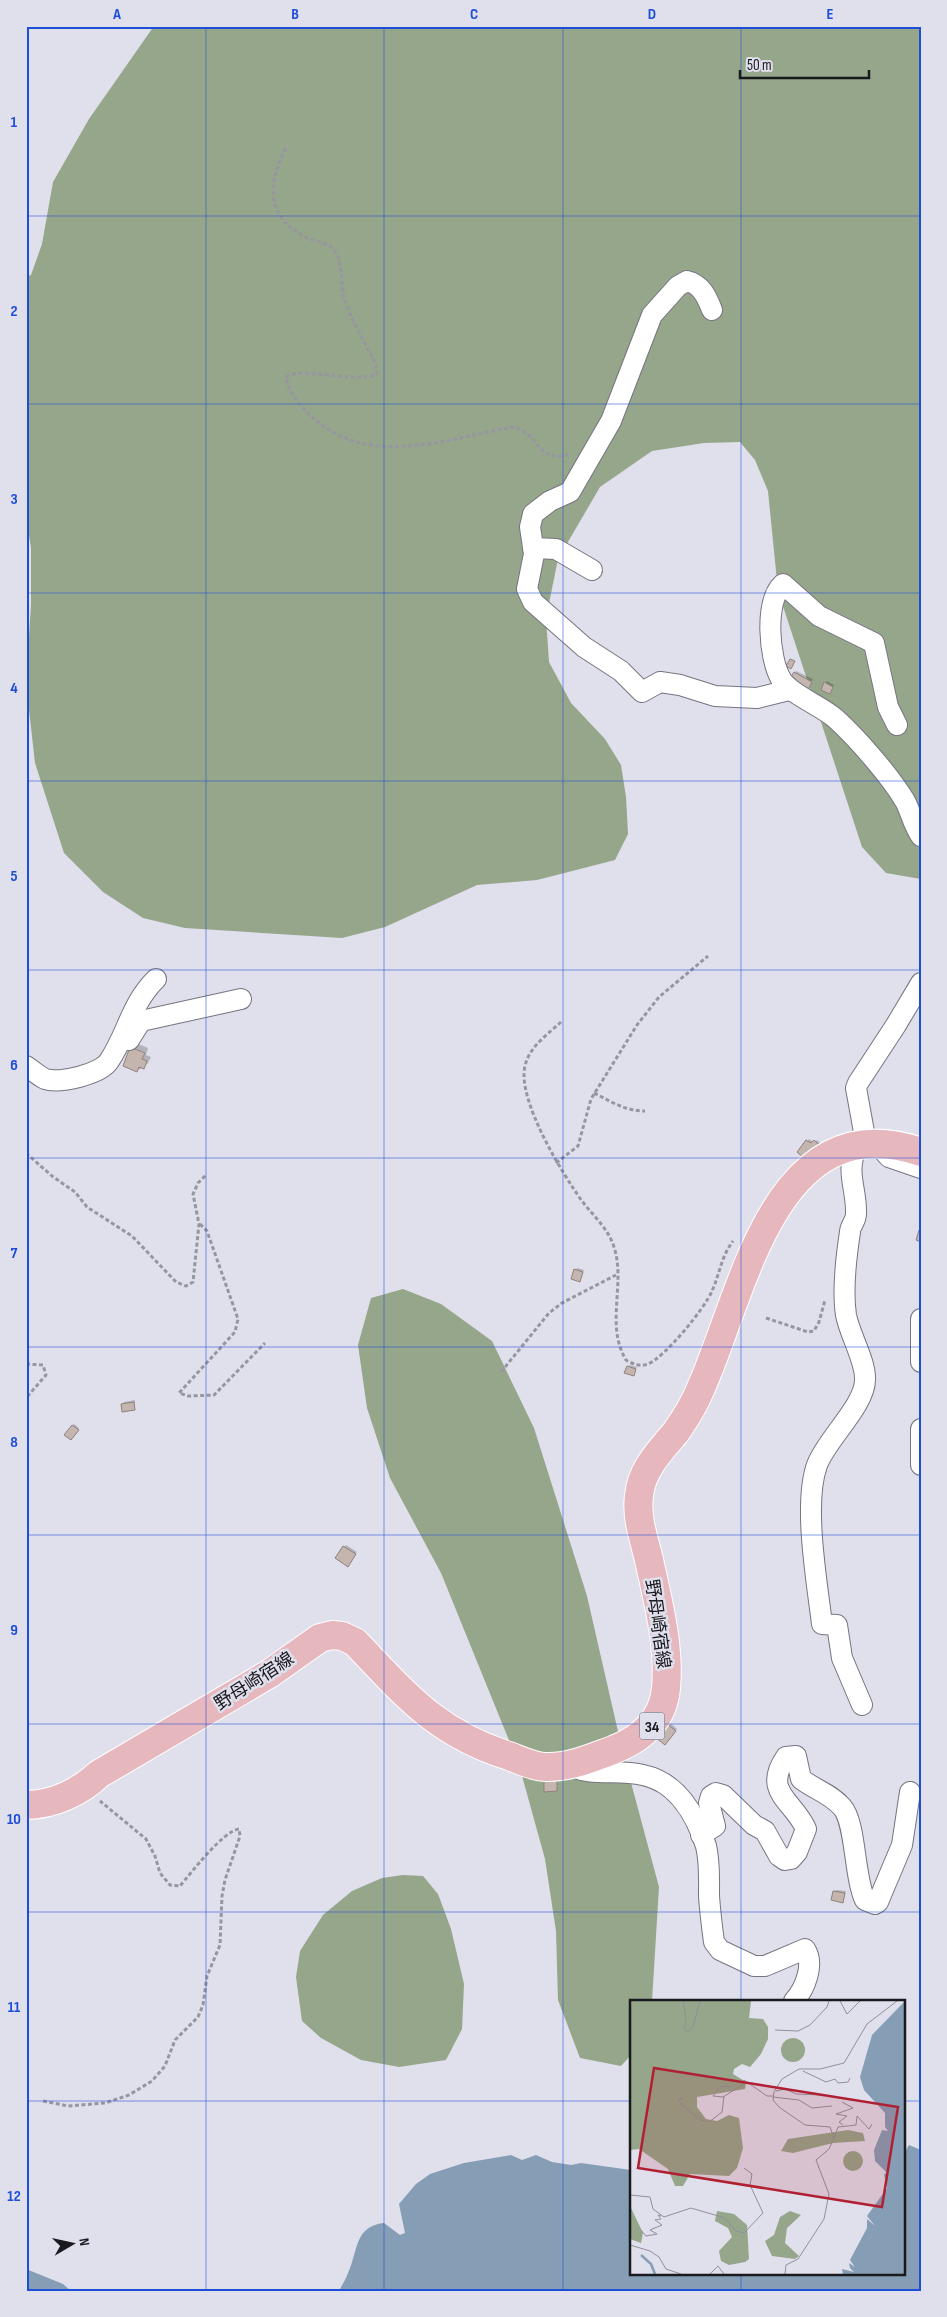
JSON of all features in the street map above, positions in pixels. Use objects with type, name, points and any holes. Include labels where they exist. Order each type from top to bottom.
[{"type":"main road","name":"野母崎宿線","points":[[26,1806],[39,1806],[84,1788],[99,1774],[269,1674],[320,1638],[332,1635],[342,1636],[355,1642],[421,1710],[456,1735],[500,1754],[544,1768],[582,1762],[634,1740],[648,1730],[659,1713],[666,1690],[665,1648],[649,1561],[639,1523],[640,1486],[659,1452],[681,1424],[701,1389],[740,1280],[771,1215],[801,1177],[832,1152],[867,1143],[906,1147],[921,1152]]},
{"type":"street","points":[[712,310],[705,293],[694,282],[687,281],[678,286],[652,315],[611,421],[594,452],[570,492],[550,501],[534,514],[530,526],[533,548],[528,589],[533,602],[584,647],[621,671],[642,692],[660,682],[680,685],[715,696],[757,698],[789,690]]},
{"type":"street","points":[[533,548],[556,549],[592,570]]},
{"type":"street","points":[[897,725],[886,699],[874,643],[819,616],[783,584],[775,598],[770,636],[775,664],[781,680],[789,690],[822,708],[837,720],[884,771],[905,802],[921,836]]},
{"type":"street","points":[[108,1064],[141,994],[156,979]]},
{"type":"street","points":[[921,983],[856,1088],[867,1143],[889,1157],[921,1168]]},
{"type":"street","points":[[26,1066],[45,1079],[58,1081],[77,1079],[118,1057],[141,1021],[241,999]]},
{"type":"street","points":[[862,1705],[842,1658],[836,1625],[822,1624],[812,1519],[812,1490],[816,1467],[822,1453],[864,1388],[863,1367],[853,1342],[844,1301],[850,1229],[856,1217],[850,1165],[867,1143]]},
{"type":"street","points":[[921,1318],[921,1362]]},
{"type":"street","points":[[921,1429],[921,1464]]},
{"type":"street","points":[[701,1835],[715,1826],[709,1803],[711,1796],[716,1793],[723,1795],[754,1825],[765,1832],[779,1856],[785,1860],[791,1859],[797,1852],[806,1829],[802,1819],[783,1797],[776,1782],[779,1768],[786,1757],[796,1756],[801,1779],[832,1798],[844,1809],[850,1826],[861,1888],[865,1900],[875,1904],[878,1902],[902,1845],[910,1792]]},
{"type":"street","points":[[568,1765],[578,1770],[589,1772],[625,1771],[646,1775],[674,1789],[685,1802],[706,1847],[714,1942],[720,1950],[754,1966],[765,1966],[805,1949],[809,1962],[808,1976],[795,2000]]},
{"type":"path","points":[[286,148],[276,168],[273,198],[279,216],[290,229],[334,249],[340,261],[345,299],[376,364],[377,374],[367,378],[302,373],[286,377],[287,385],[294,397],[322,427],[360,445],[429,446],[510,427],[522,429],[532,436],[542,453],[557,458],[581,451],[594,452]]},
{"type":"path","points":[[556,1163],[578,1146],[594,1092],[637,1025],[659,997],[708,956]]},
{"type":"path","points":[[561,1022],[531,1052],[524,1067],[527,1090],[543,1137],[556,1163],[585,1204],[607,1229],[615,1249],[616,1326],[622,1353],[626,1360],[633,1364],[647,1364],[656,1359],[676,1339],[704,1306],[712,1291],[725,1252],[735,1238]]},
{"type":"path","points":[[594,1092],[631,1111],[645,1111]]},
{"type":"path","points":[[26,1153],[52,1176],[76,1192],[87,1207],[132,1236],[176,1282],[186,1286],[193,1282],[199,1224],[193,1194],[198,1183],[206,1175]]},
{"type":"path","points":[[199,1224],[207,1230],[238,1319],[235,1332],[179,1393],[188,1396],[214,1395],[244,1362],[265,1343]]},
{"type":"path","points":[[501,1372],[549,1313],[562,1303],[616,1275]]},
{"type":"path","points":[[766,1318],[808,1332],[814,1331],[819,1322],[826,1296]]},
{"type":"path","points":[[26,1364],[43,1365],[46,1375],[26,1398]]},
{"type":"path","points":[[43,2101],[68,2106],[105,2103],[129,2095],[152,2081],[165,2066],[175,2040],[198,2017],[203,2005],[207,1976],[220,1945],[222,1896],[225,1880],[240,1836],[239,1829],[231,1832],[180,1886],[170,1885],[160,1873],[155,1856],[146,1840],[84,1788]]},
{"type":"green space","points":[[154,26],[921,26],[921,879],[886,873],[862,847],[778,591],[768,491],[755,460],[740,442],[704,443],[652,451],[600,487],[558,559],[546,618],[549,662],[571,703],[605,739],[621,765],[626,797],[628,834],[615,860],[537,880],[477,885],[385,927],[342,938],[185,928],[143,918],[103,892],[64,853],[35,763],[26,683],[31,605],[31,548],[26,517],[26,277],[31,275],[42,244],[53,182],[89,119]]},
{"type":"green space","points":[[403,1289],[441,1304],[492,1341],[534,1428],[587,1596],[622,1749],[659,1887],[652,2000],[630,2000],[630,2056],[621,2066],[580,2058],[558,2000],[556,1931],[545,1859],[519,1765],[441,1573],[390,1478],[367,1408],[358,1345],[371,1298]]},
{"type":"green space","points":[[403,1875],[423,1876],[438,1894],[451,1929],[464,1984],[462,2029],[446,2060],[399,2067],[361,2060],[321,2038],[302,2021],[296,1977],[300,1951],[323,1915],[352,1891],[382,1878]]},
{"type":"water","points":[[909,2145],[921,2150],[921,2291],[339,2291],[351,2265],[358,2241],[367,2229],[384,2223],[400,2235],[405,2233],[399,2204],[416,2184],[430,2174],[464,2163],[511,2155],[522,2160],[536,2155],[552,2162],[571,2165],[581,2163],[630,2170],[630,2274],[904,2274],[904,2153]]},
{"type":"water","points":[[26,2269],[63,2284],[71,2291],[26,2291]]},
{"type":"building","points":[[790,659],[795,661],[791,669],[786,666]]},
{"type":"building","points":[[794,672],[812,682],[808,690],[789,680]]},
{"type":"building","points":[[824,682],[833,687],[830,694],[821,690]]},
{"type":"building","points":[[130,1047],[145,1053],[142,1059],[147,1061],[144,1069],[139,1067],[137,1072],[123,1066]]},
{"type":"building","points":[[806,1140],[811,1143],[814,1140],[822,1148],[814,1156],[808,1151],[804,1158],[797,1152]]},
{"type":"building","points":[[919,1230],[921,1231],[921,1242],[916,1240]]},
{"type":"building","points":[[574,1269],[583,1272],[580,1282],[571,1279]]},
{"type":"building","points":[[627,1366],[636,1369],[634,1376],[624,1373]]},
{"type":"building","points":[[134,1402],[135,1410],[122,1412],[121,1404]]},
{"type":"building","points":[[72,1425],[79,1430],[71,1440],[64,1435]]},
{"type":"building","points":[[343,1546],[356,1554],[348,1567],[335,1558]]},
{"type":"building","points":[[666,1723],[676,1731],[665,1745],[655,1737]]},
{"type":"building","points":[[544,1778],[557,1778],[557,1791],[544,1792]]},
{"type":"building","points":[[833,1891],[845,1893],[843,1903],[831,1900]]}]
